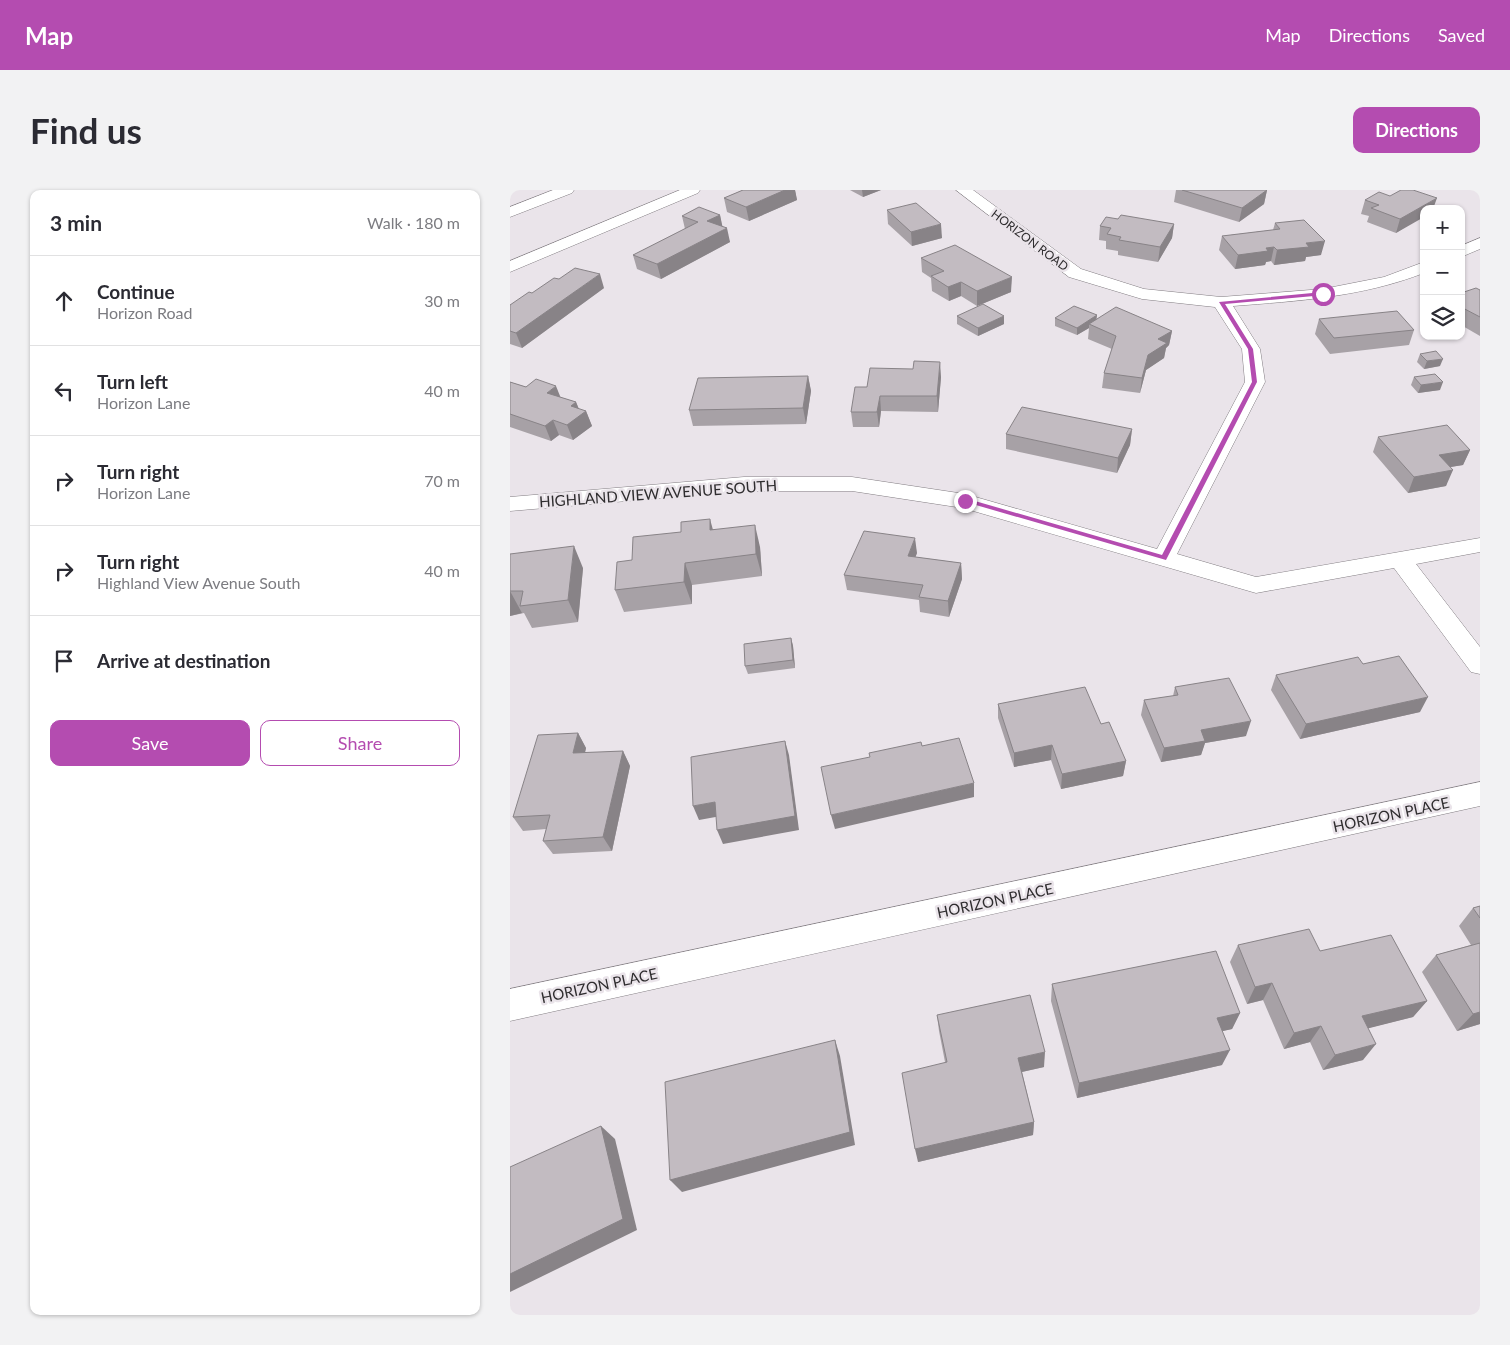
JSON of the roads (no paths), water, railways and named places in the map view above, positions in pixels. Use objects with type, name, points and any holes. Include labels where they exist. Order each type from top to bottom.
[{"type":"main road","points":[[510,212],[567,190]]},
{"type":"main road","points":[[510,268],[694,190]]},
{"type":"main road","name":"HORIZON ROAD","points":[[963,190],[1075,273],[1142,294],[1221,302],[1323,294],[1388,280],[1420,268]]},
{"type":"main road","points":[[1465,250],[1480,243]]},
{"type":"main road","points":[[1164,558],[1255,382],[1251,349],[1221,302]]},
{"type":"main road","name":"HIGHLAND VIEW AVENUE SOUTH","points":[[510,504],[744,484],[852,484],[965,501],[1256,584],[1480,545]]},
{"type":"main road","points":[[1400,559],[1480,665]]},
{"type":"main road","name":"HORIZON PLACE","points":[[510,1005],[1480,794]]}]
